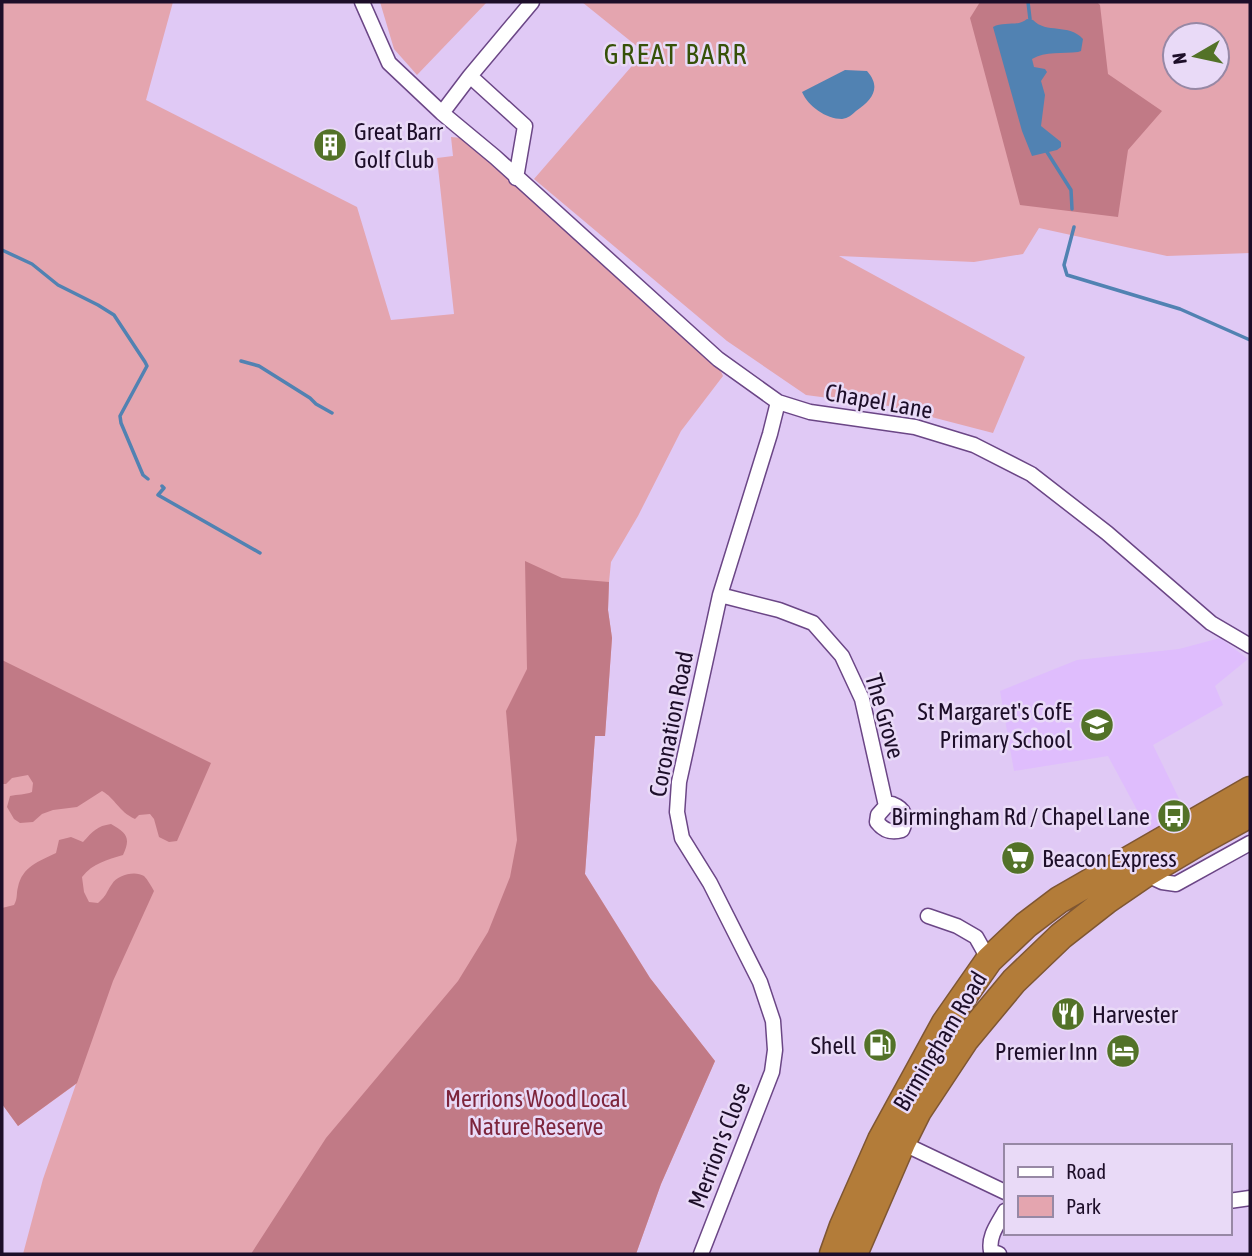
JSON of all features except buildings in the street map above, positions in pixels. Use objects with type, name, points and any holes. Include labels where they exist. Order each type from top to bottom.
[{"type":"highway","name":"Birmingham Road","points":[[833,1254],[880,1140],[945,1023],[997,953],[1026,925],[1059,900],[1250,790]]},
{"type":"highway","name":"Birmingham Road","points":[[854,1254],[918,1111],[965,1040],[1014,981],[1061,936],[1145,874],[1250,814]]},
{"type":"highway","points":[[1061,936],[1038,947],[1002,974],[998,971],[997,953],[1050,918],[1068,911],[1087,916]]},
{"type":"street","name":"Chapel Lane","points":[[362,2],[389,63],[718,359],[778,402],[810,412],[915,426],[974,445],[1031,474],[1107,533],[1211,623],[1250,646]]},
{"type":"street","points":[[442,113],[532,2]]},
{"type":"street","points":[[470,76],[525,126],[516,178]]},
{"type":"street","name":"Coronation Road","points":[[775,1050],[773,1021],[760,982],[710,883],[682,838],[677,812],[679,782],[720,595],[778,402]]},
{"type":"street","name":"Coronation Road","points":[[770,434],[796,408]]},
{"type":"street","name":"The Grove","points":[[720,595],[779,610],[813,623],[842,656],[862,699],[886,806]]},
{"type":"street","points":[[1145,874],[1162,882],[1176,884],[1250,843]]},
{"type":"street","points":[[928,916],[957,926],[997,953]]},
{"type":"street","name":"Merrion's Close","points":[[701,1254],[772,1072],[775,1050]]},
{"type":"street","points":[[902,1143],[1004,1192]]},
{"type":"street","points":[[1231,1201],[1250,1198]]},
{"type":"street","points":[[999,1254],[991,1251],[990,1244],[1004,1213]]},
{"type":"shaded area","name":"St Margaret's CofE Primary School","points":[[1220,638],[1248,659],[1215,686],[1223,705],[1153,745],[1186,813],[1150,834],[1108,756],[1014,771],[1000,691],[1077,660],[1179,649]]},
{"type":"green space","name":"Great Barr Golf Club","points":[[2,2],[173,2],[146,100],[357,207],[391,320],[454,314],[437,158],[453,156],[451,137],[462,138],[719,367],[723,376],[681,431],[638,516],[611,562],[609,582],[608,610],[612,638],[605,736],[595,736],[585,874],[650,978],[715,1061],[661,1184],[636,1254],[23,1254],[43,1179],[76,1084],[18,1126],[2,1104]]},
{"type":"green space","points":[[380,2],[487,2],[417,75],[394,49]]},
{"type":"green space","points":[[582,2],[1250,2],[1250,253],[1167,256],[1039,228],[1023,254],[974,262],[839,256],[1025,357],[993,433],[889,406],[806,395],[727,341],[534,179],[644,52]]},
{"type":"green space","points":[[980,2],[1097,2],[1100,5],[1108,74],[1162,111],[1128,150],[1118,217],[1020,205],[970,18]]},
{"type":"green space","name":"Merrions Wood Local Nature Reserve","points":[[525,561],[562,578],[609,582],[608,610],[612,638],[605,736],[595,736],[585,874],[650,978],[715,1061],[661,1184],[636,1254],[251,1254],[326,1138],[458,981],[488,932],[510,877],[517,840],[506,711],[527,669]]},
{"type":"green space","points":[[2,660],[211,763],[177,841],[169,842],[159,837],[150,814],[139,815],[135,819],[102,791],[77,807],[53,810],[42,814],[33,822],[20,823],[14,819],[7,807],[10,796],[32,792],[33,783],[28,775],[12,778],[2,784]]},
{"type":"green space","points":[[111,824],[126,836],[125,849],[123,855],[96,865],[82,877],[84,892],[89,902],[98,903],[114,881],[131,874],[144,876],[154,891],[113,981],[77,1083],[18,1126],[2,1104],[2,908],[14,905],[23,874],[56,853],[59,840],[71,837],[83,842],[102,826]]},
{"type":"water","points":[[1027,19],[1044,27],[1071,31],[1083,39],[1081,51],[1048,54],[1032,59],[1034,67],[1047,72],[1041,81],[1045,95],[1041,126],[1061,142],[1061,147],[1032,156],[1022,131],[993,27]]},
{"type":"water","points":[[845,70],[867,71],[874,83],[873,93],[867,102],[848,117],[830,117],[818,111],[802,92]]},
{"type":"waterway","points":[[1028,2],[1030,19]]},
{"type":"waterway","points":[[1047,152],[1071,190],[1072,209]]},
{"type":"waterway","points":[[1074,227],[1064,265],[1067,275],[1180,309],[1250,340]]},
{"type":"waterway","points":[[2,250],[32,264],[58,285],[114,315],[145,362],[147,366],[120,416],[143,475],[148,479]]},
{"type":"waterway","points":[[241,361],[259,366],[332,413]]},
{"type":"waterway","points":[[162,486],[164,488],[158,495],[260,553]]},
{"type":"place","name":"Great Barr Golf Club","points":[[330,145]]},
{"type":"place","name":"St Margaret's CofE Primary School","points":[[1097,725]]},
{"type":"place","name":"Birmingham Rd / Chapel Lane","points":[[1174,816]]},
{"type":"place","name":"Beacon Express","points":[[1018,858]]},
{"type":"place","name":"Harvester","points":[[1068,1014]]},
{"type":"place","name":"Shell","points":[[880,1045]]},
{"type":"place","name":"Premier Inn","points":[[1123,1051]]},
{"type":"district","name":"GREAT BARR","points":[[676,54]]}]
